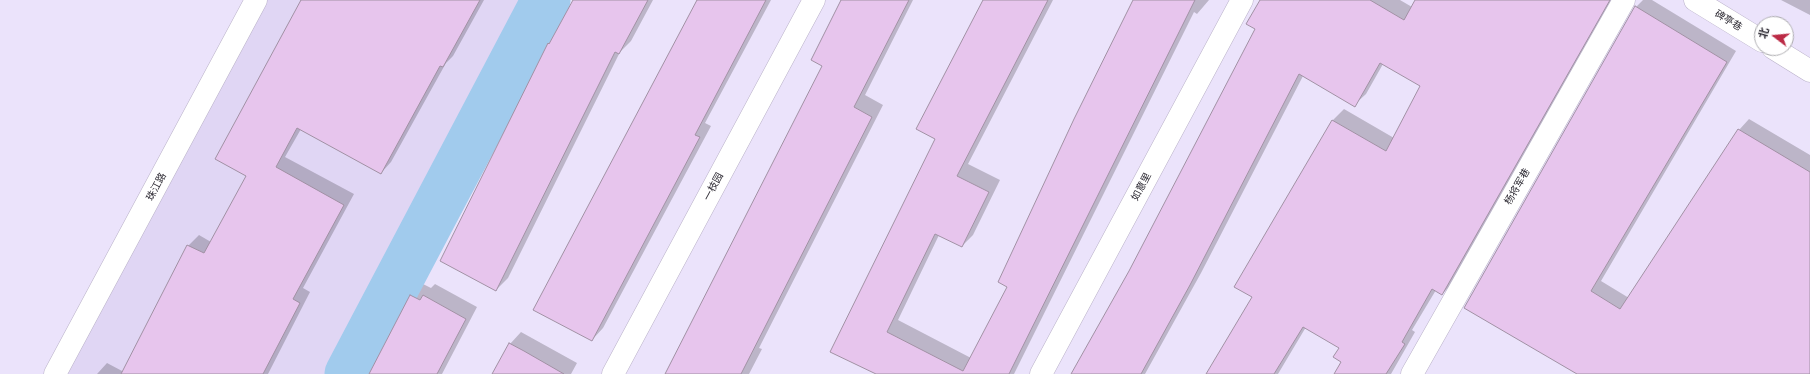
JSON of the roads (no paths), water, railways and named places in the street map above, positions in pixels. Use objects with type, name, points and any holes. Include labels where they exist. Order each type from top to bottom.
[{"type":"street","name":"珠江路","points":[[56,374],[256,0]]},
{"type":"street","name":"一枝园","points":[[613,374],[814,0]]},
{"type":"street","name":"如意里","points":[[1041,374],[1242,0]]},
{"type":"street","name":"杨将军巷","points":[[1412,374],[1624,0]]},
{"type":"street","name":"碑亭巷","points":[[1695,0],[1754,36]]},
{"type":"street","points":[[1786,56],[1810,70]]},
{"type":"waterway","points":[[349,374],[546,0]]}]
